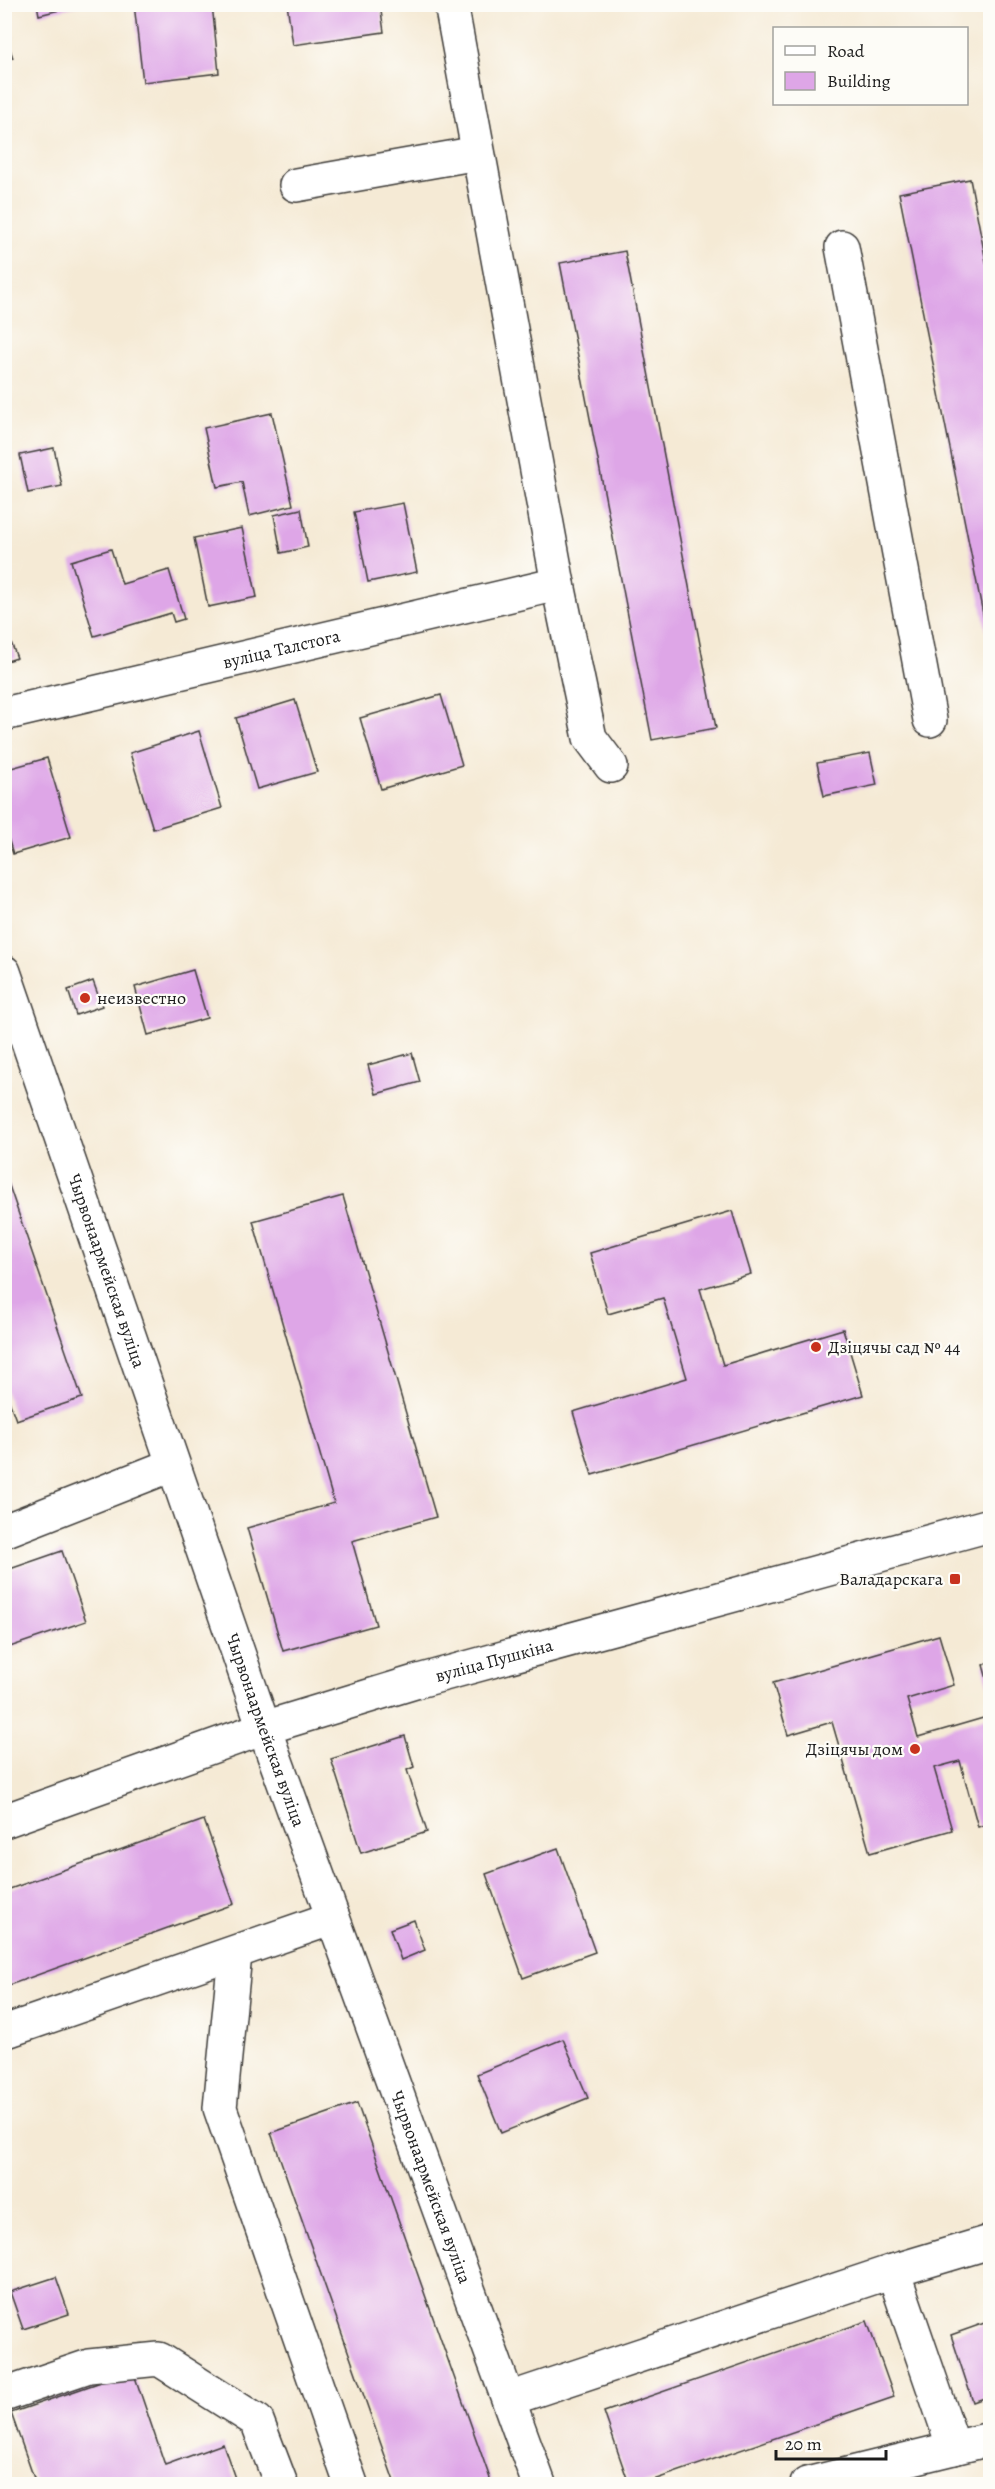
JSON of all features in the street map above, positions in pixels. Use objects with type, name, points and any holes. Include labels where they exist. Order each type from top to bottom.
[{"type":"street","points":[[451,4],[558,584],[590,738],[611,766]]},
{"type":"street","points":[[296,185],[478,153]]},
{"type":"street","points":[[842,247],[930,720]]},
{"type":"street","name":"вуліца Талстога","points":[[4,714],[558,584]]},
{"type":"street","name":"Чырвонаармейская вуліца","points":[[4,972],[264,1728],[538,2484]]},
{"type":"street","points":[[4,1530],[172,1465]]},
{"type":"street","name":"вуліца Пушкіна","points":[[4,1821],[264,1728],[415,1682],[990,1525]]},
{"type":"street","points":[[4,2032],[235,1954],[333,1918]]},
{"type":"street","points":[[235,1954],[220,2108],[351,2484]]},
{"type":"street","points":[[509,2399],[893,2271],[990,2242]]},
{"type":"street","points":[[893,2271],[954,2448]]},
{"type":"street","points":[[4,2396],[89,2366],[159,2359],[257,2421],[281,2484]]},
{"type":"street","points":[[807,2484],[990,2439]]},
{"type":"path","points":[[982,2484],[990,2482]]},
{"type":"building","points":[[37,4],[80,4],[80,5],[39,15]]},
{"type":"building","points":[[134,4],[212,4],[219,73],[143,82]]},
{"type":"building","points":[[287,4],[380,4],[384,32],[293,45]]},
{"type":"building","points":[[950,4],[969,4],[969,5],[952,10]]},
{"type":"building","points":[[4,31],[13,58],[4,61]]},
{"type":"building","points":[[970,179],[990,282],[989,644],[899,193]]},
{"type":"building","points":[[625,251],[716,728],[652,740],[560,263]]},
{"type":"building","points":[[272,413],[293,505],[249,516],[242,482],[217,487],[204,428]]},
{"type":"building","points":[[54,448],[62,486],[28,493],[20,455]]},
{"type":"building","points":[[403,503],[417,572],[368,582],[354,512]]},
{"type":"building","points":[[301,509],[308,547],[281,553],[274,515]]},
{"type":"building","points":[[242,528],[257,597],[208,607],[194,538]]},
{"type":"building","points":[[111,549],[122,584],[169,570],[184,619],[174,622],[171,613],[94,636],[71,561]]},
{"type":"building","points":[[4,624],[17,658],[4,662]]},
{"type":"building","points":[[441,695],[462,765],[381,789],[360,718]]},
{"type":"building","points":[[295,700],[317,772],[257,789],[236,718]]},
{"type":"building","points":[[199,731],[222,808],[153,829],[130,753]]},
{"type":"building","points":[[870,753],[877,785],[824,796],[817,763]]},
{"type":"building","points":[[47,758],[71,837],[13,854],[4,825],[4,770]]},
{"type":"building","points":[[193,970],[207,1018],[148,1035],[135,987]]},
{"type":"building","name":"неизвестно","points":[[93,981],[102,1006],[76,1015],[68,990]]},
{"type":"building","points":[[412,1053],[420,1082],[376,1094],[368,1065]]},
{"type":"building","points":[[4,1171],[82,1398],[16,1420],[4,1387]]},
{"type":"building","points":[[343,1196],[436,1517],[352,1541],[376,1625],[283,1651],[247,1528],[334,1503],[253,1221]]},
{"type":"building","name":"Дзіцячы сад № 44","points":[[732,1211],[751,1274],[700,1289],[723,1365],[843,1329],[863,1395],[592,1475],[573,1412],[687,1378],[663,1298],[608,1314],[590,1253]]},
{"type":"building","points":[[62,1551],[86,1621],[4,1649],[4,1571]]},
{"type":"building","name":"Дзіцячы дом","points":[[939,1635],[954,1685],[907,1699],[918,1737],[990,1716],[990,1823],[978,1827],[960,1761],[934,1768],[952,1830],[870,1853],[832,1722],[788,1735],[773,1683]]},
{"type":"building","points":[[990,1662],[990,1690],[983,1665]]},
{"type":"building","points":[[405,1736],[414,1767],[407,1770],[427,1832],[361,1853],[331,1759]]},
{"type":"building","points":[[204,1820],[234,1904],[4,1987],[4,1891]]},
{"type":"building","points":[[558,1848],[595,1952],[523,1978],[486,1874]]},
{"type":"building","points":[[414,1920],[425,1950],[401,1960],[390,1929]]},
{"type":"building","points":[[563,2039],[588,2098],[501,2133],[477,2074]]},
{"type":"building","points":[[357,2103],[492,2484],[395,2484],[271,2133]]},
{"type":"building","points":[[56,2277],[69,2314],[23,2329],[10,2292]]},
{"type":"building","points":[[867,2321],[894,2397],[642,2484],[629,2484],[604,2412]]},
{"type":"building","points":[[990,2321],[990,2396],[973,2402],[951,2335]]},
{"type":"building","points":[[133,2371],[165,2465],[223,2444],[237,2484],[36,2484],[11,2413]]},
{"type":"place","name":"неизвестно","points":[[85,998]]},
{"type":"place","name":"Дзіцячы сад № 44","points":[[816,1347]]},
{"type":"place","name":"Валадарскага","points":[[955,1579]]},
{"type":"place","name":"Дзіцячы дом","points":[[915,1749]]}]
